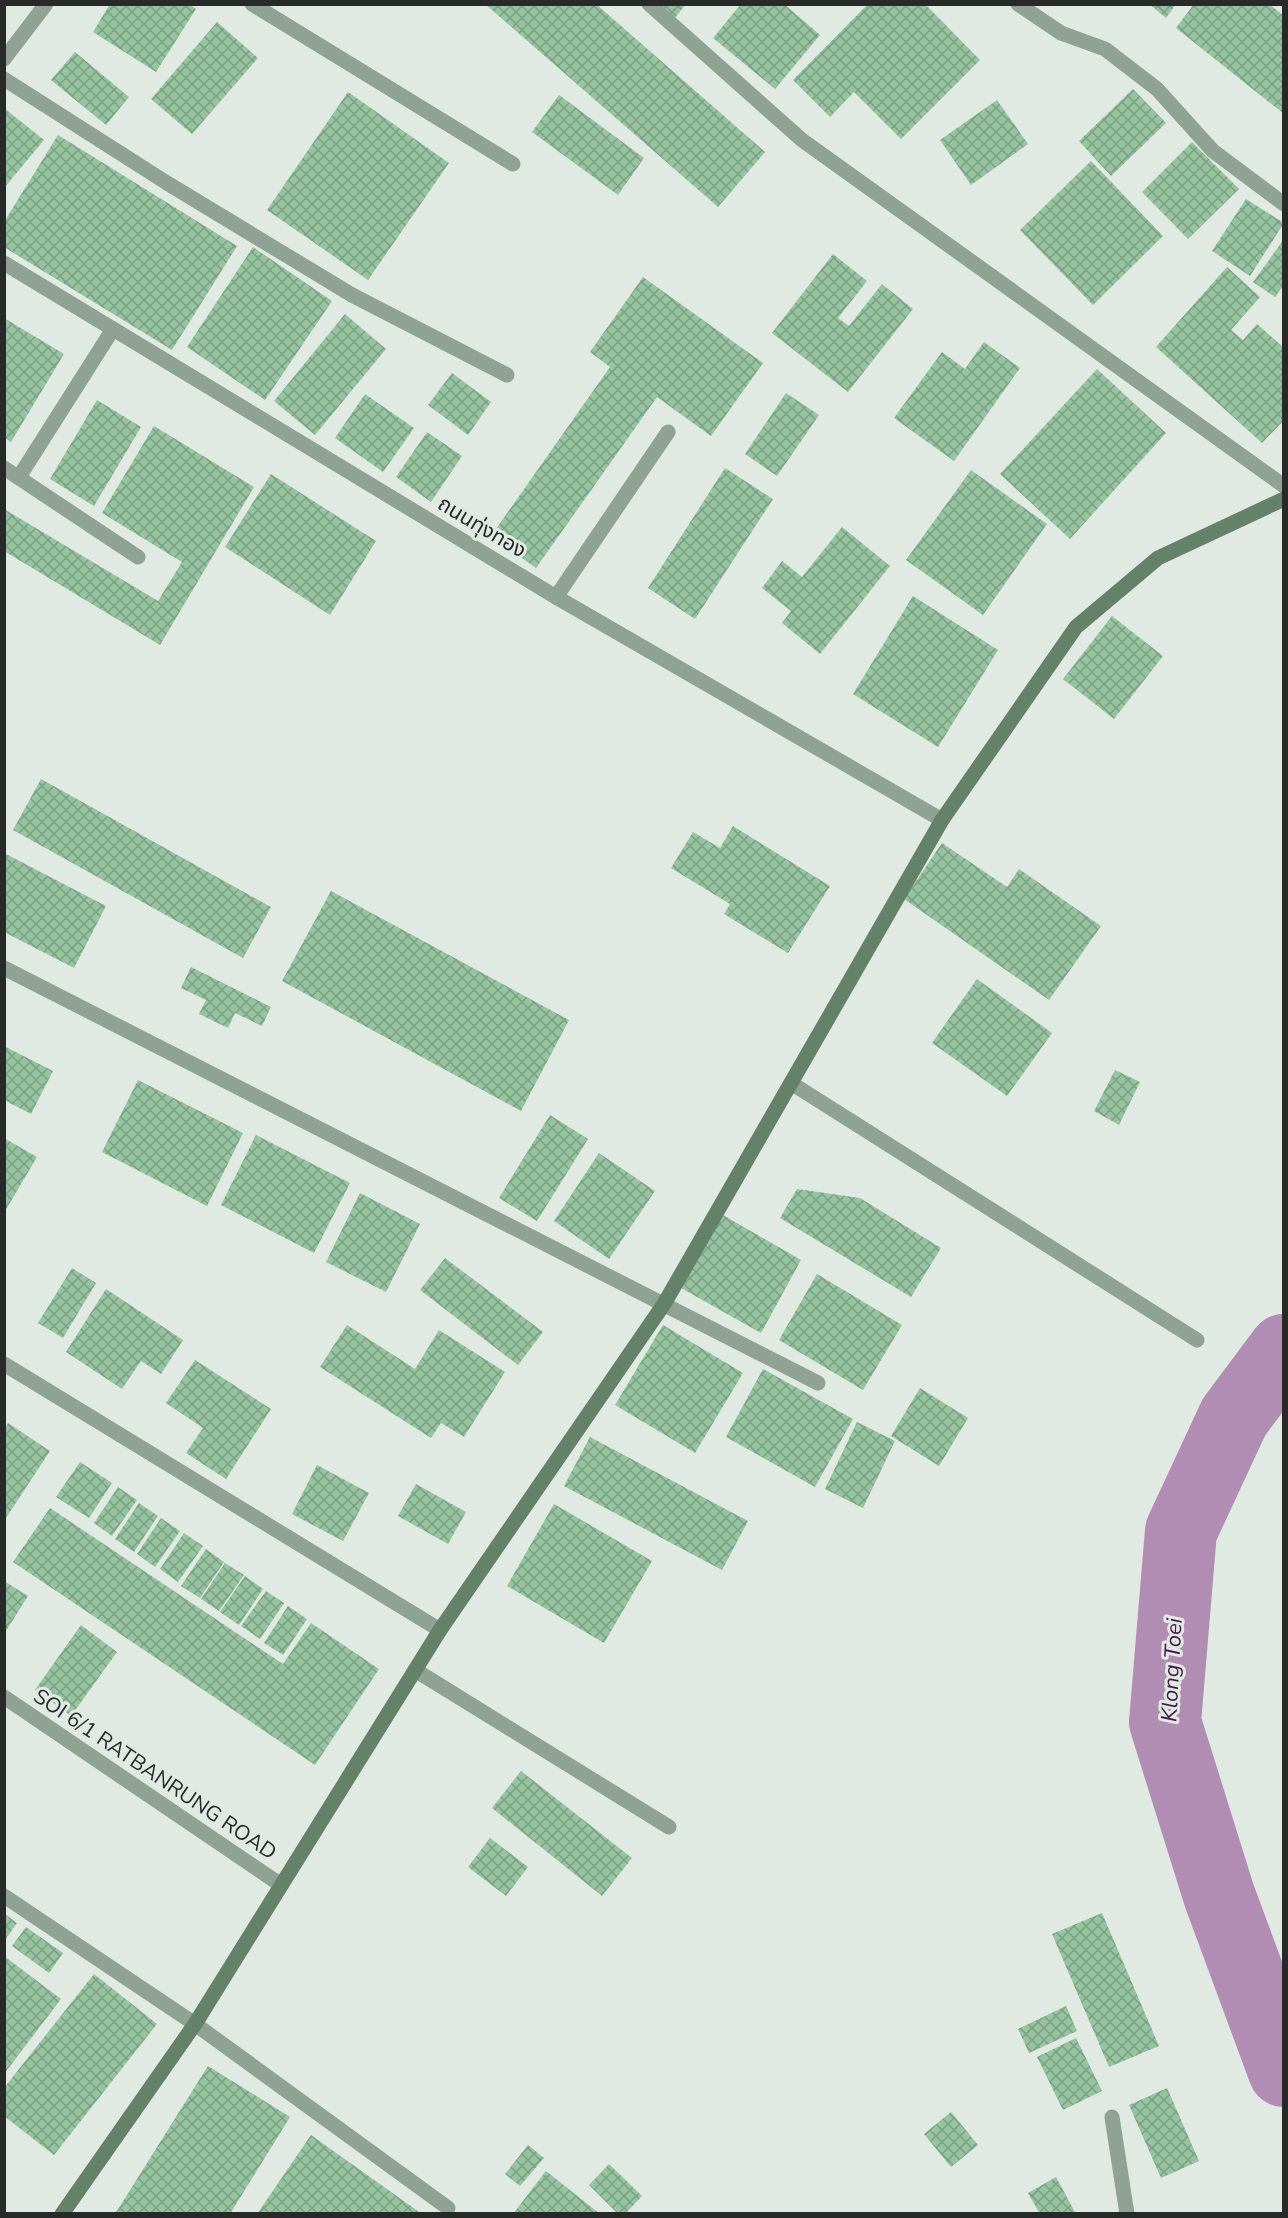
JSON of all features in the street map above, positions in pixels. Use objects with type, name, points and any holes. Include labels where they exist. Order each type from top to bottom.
[{"type":"street","points":[[4,59],[46,4]]},
{"type":"street","points":[[252,4],[513,164]]},
{"type":"street","points":[[649,4],[802,140],[1284,486]]},
{"type":"street","points":[[1018,4],[1061,33],[1105,49],[1157,89],[1213,151],[1284,204]]},
{"type":"street","points":[[4,79],[166,183],[351,295],[507,375]]},
{"type":"street","name":"ถนนทุ่งทอง","points":[[4,263],[556,597],[942,820]]},
{"type":"street","points":[[19,477],[113,329]]},
{"type":"street","points":[[556,597],[668,432]]},
{"type":"street","points":[[4,468],[138,557]]},
{"type":"street","points":[[62,2214],[195,2024],[440,1630],[664,1304],[942,820],[1076,627],[1158,558],[1284,500]]},
{"type":"street","points":[[4,968],[818,1383]]},
{"type":"street","points":[[791,1083],[1197,1340]]},
{"type":"street","points":[[4,1364],[440,1630]]},
{"type":"street","points":[[415,1670],[669,1827]]},
{"type":"street","name":"SOI 6/1 RATBANRUNG ROAD","points":[[4,1697],[281,1885]]},
{"type":"street","points":[[4,1896],[195,2024],[448,2208]]},
{"type":"street","points":[[1112,2117],[1127,2214]]},
{"type":"building","points":[[110,4],[189,4],[196,9],[156,72],[93,32]]},
{"type":"building","points":[[485,4],[596,4],[765,152],[718,207]]},
{"type":"building","points":[[657,4],[686,4],[674,19]]},
{"type":"building","points":[[741,4],[784,4],[820,35],[775,89],[713,38]]},
{"type":"building","points":[[868,4],[925,4],[980,60],[901,139],[854,92],[830,117],[793,80]]},
{"type":"building","points":[[1149,4],[1176,4],[1166,18]]},
{"type":"building","points":[[1194,4],[1269,4],[1284,16],[1284,114],[1176,28]]},
{"type":"building","points":[[217,22],[258,58],[192,134],[151,99]]},
{"type":"building","points":[[75,52],[129,97],[106,125],[51,80]]},
{"type":"building","points":[[1133,89],[1166,123],[1111,176],[1079,141]]},
{"type":"building","points":[[348,92],[449,163],[368,280],[267,210]]},
{"type":"building","points":[[559,95],[644,158],[618,195],[532,132]]},
{"type":"building","points":[[997,100],[1028,144],[971,185],[940,140]]},
{"type":"building","points":[[4,108],[44,140],[4,188]]},
{"type":"building","points":[[58,135],[237,246],[172,350],[4,247],[4,222]]},
{"type":"building","points":[[1192,142],[1239,189],[1188,239],[1142,192]]},
{"type":"building","points":[[1091,161],[1163,236],[1093,305],[1020,230]]},
{"type":"building","points":[[1246,199],[1284,223],[1250,276],[1212,251]]},
{"type":"building","points":[[1284,239],[1284,285],[1275,297],[1253,282]]},
{"type":"building","points":[[253,247],[332,301],[265,400],[187,347]]},
{"type":"building","points":[[833,254],[867,281],[838,318],[849,326],[882,284],[913,309],[848,392],[772,333]]},
{"type":"building","points":[[1227,267],[1260,297],[1231,330],[1243,340],[1257,324],[1284,348],[1284,420],[1262,443],[1156,347]]},
{"type":"building","points":[[643,277],[763,363],[711,436],[657,397],[536,568],[491,536],[610,367],[590,352]]},
{"type":"building","points":[[345,314],[386,349],[315,435],[274,401]]},
{"type":"building","points":[[4,318],[64,354],[11,442],[4,437]]},
{"type":"building","points":[[984,342],[1020,368],[954,461],[894,418],[942,352],[965,369]]},
{"type":"building","points":[[1097,369],[1166,433],[1070,539],[1000,474]]},
{"type":"building","points":[[452,373],[491,402],[468,435],[428,405]]},
{"type":"building","points":[[786,393],[819,415],[777,476],[745,454]]},
{"type":"building","points":[[365,394],[414,428],[383,472],[335,438]]},
{"type":"building","points":[[97,400],[141,427],[94,506],[50,479]]},
{"type":"building","points":[[154,426],[254,487],[160,645],[4,551],[4,509],[158,601],[182,562],[102,513]]},
{"type":"building","points":[[427,432],[462,456],[431,502],[396,477]]},
{"type":"building","points":[[725,468],[773,499],[695,619],[648,588]]},
{"type":"building","points":[[971,470],[1047,524],[983,615],[906,560]]},
{"type":"building","points":[[271,474],[376,541],[330,615],[225,547]]},
{"type":"building","points":[[842,527],[890,566],[820,654],[782,623],[791,611],[762,588],[782,561],[802,577]]},
{"type":"building","points":[[913,596],[998,650],[938,747],[853,694]]},
{"type":"building","points":[[1112,616],[1163,656],[1114,719],[1063,679]]},
{"type":"building","points":[[41,779],[271,907],[243,958],[13,830]]},
{"type":"building","points":[[733,826],[830,886],[788,953],[724,914],[730,904],[671,868],[693,832],[720,848]]},
{"type":"building","points":[[942,843],[1007,887],[1019,869],[1101,926],[1049,1000],[904,899]]},
{"type":"building","points":[[4,853],[106,906],[74,968],[4,932]]},
{"type":"building","points":[[331,891],[569,1020],[521,1111],[282,981]]},
{"type":"building","points":[[191,967],[271,1007],[262,1026],[235,1013],[228,1028],[199,1014],[206,1000],[181,988]]},
{"type":"building","points":[[977,979],[1052,1033],[1007,1096],[932,1043]]},
{"type":"building","points":[[4,1046],[53,1071],[31,1114],[4,1100]]},
{"type":"building","points":[[1115,1070],[1140,1082],[1119,1125],[1094,1111]]},
{"type":"building","points":[[138,1080],[243,1133],[207,1206],[102,1152]]},
{"type":"building","points":[[550,1115],[588,1139],[537,1221],[499,1198]]},
{"type":"building","points":[[256,1135],[350,1183],[314,1253],[221,1205]]},
{"type":"building","points":[[4,1138],[37,1157],[4,1213]]},
{"type":"building","points":[[599,1153],[655,1191],[609,1259],[554,1221]]},
{"type":"building","points":[[797,1189],[860,1198],[941,1248],[911,1297],[780,1218]]},
{"type":"building","points":[[360,1193],[420,1224],[386,1292],[326,1262]]},
{"type":"building","points":[[723,1215],[801,1260],[761,1333],[681,1288]]},
{"type":"building","points":[[445,1258],[543,1332],[518,1365],[420,1290]]},
{"type":"building","points":[[72,1268],[96,1283],[63,1338],[38,1323]]},
{"type":"building","points":[[817,1274],[902,1325],[863,1390],[779,1340]]},
{"type":"building","points":[[106,1289],[183,1340],[161,1374],[141,1361],[122,1389],[66,1352]]},
{"type":"building","points":[[347,1325],[415,1369],[439,1330],[505,1372],[464,1437],[441,1423],[431,1438],[320,1367]]},
{"type":"building","points":[[663,1325],[743,1373],[695,1453],[615,1405]]},
{"type":"building","points":[[195,1360],[271,1409],[226,1479],[186,1453],[203,1428],[166,1403]]},
{"type":"building","points":[[763,1369],[853,1419],[815,1487],[726,1437]]},
{"type":"building","points":[[920,1388],[968,1418],[939,1466],[891,1436]]},
{"type":"building","points":[[857,1422],[895,1441],[863,1508],[825,1489]]},
{"type":"building","points":[[8,1423],[50,1451],[4,1521],[4,1429]]},
{"type":"building","points":[[590,1437],[748,1521],[722,1570],[564,1486]]},
{"type":"building","points":[[80,1462],[112,1483],[89,1518],[56,1497]]},
{"type":"building","points":[[317,1465],[369,1493],[343,1541],[292,1514]]},
{"type":"building","points":[[416,1484],[466,1512],[448,1544],[398,1516]]},
{"type":"building","points":[[118,1487],[137,1500],[112,1536],[94,1523]]},
{"type":"building","points":[[139,1503],[158,1516],[134,1552],[115,1539]]},
{"type":"building","points":[[554,1504],[652,1561],[604,1643],[507,1586]]},
{"type":"building","points":[[50,1508],[283,1664],[311,1623],[379,1669],[315,1765],[13,1562]]},
{"type":"building","points":[[161,1518],[180,1531],[155,1567],[137,1554]]},
{"type":"building","points":[[184,1533],[203,1546],[178,1582],[160,1569]]},
{"type":"building","points":[[206,1549],[224,1562],[200,1598],[181,1586]]},
{"type":"building","points":[[225,1563],[244,1575],[219,1611],[201,1599]]},
{"type":"building","points":[[245,1576],[263,1589],[239,1625],[220,1612]]},
{"type":"building","points":[[4,1581],[28,1596],[4,1634]]},
{"type":"building","points":[[266,1591],[284,1603],[260,1639],[241,1626]]},
{"type":"building","points":[[288,1606],[307,1619],[283,1655],[264,1643]]},
{"type":"building","points":[[81,1625],[117,1652],[71,1716],[35,1690]]},
{"type":"building","points":[[521,1771],[632,1858],[602,1896],[492,1808]]},
{"type":"building","points":[[490,1838],[528,1867],[506,1896],[468,1867]]},
{"type":"building","points":[[1102,1913],[1159,2046],[1109,2067],[1052,1934]]},
{"type":"building","points":[[5,1914],[17,1923],[5,1940]]},
{"type":"building","points":[[26,1927],[63,1953],[49,1973],[12,1946]]},
{"type":"building","points":[[4,1956],[61,1999],[4,2074]]},
{"type":"building","points":[[94,1974],[157,2024],[54,2155],[4,2116],[4,2088]]},
{"type":"building","points":[[1066,2006],[1077,2031],[1029,2053],[1018,2029]]},
{"type":"building","points":[[1076,2038],[1102,2091],[1063,2110],[1037,2057]]},
{"type":"building","points":[[208,2066],[290,2117],[230,2214],[115,2214]]},
{"type":"building","points":[[1167,2088],[1199,2161],[1161,2178],[1129,2105]]},
{"type":"building","points":[[951,2112],[978,2145],[951,2167],[924,2134]]},
{"type":"building","points":[[311,2135],[422,2214],[257,2214]]},
{"type":"building","points":[[528,2145],[544,2158],[520,2186],[505,2174]]},
{"type":"building","points":[[609,2164],[642,2196],[625,2214],[618,2214],[589,2185]]},
{"type":"building","points":[[546,2171],[600,2214],[513,2214]]},
{"type":"building","points":[[1056,2177],[1076,2214],[1040,2214],[1028,2193]]},
{"type":"waterway","name":"Klong Toei","points":[[1284,1350],[1234,1417],[1181,1531],[1165,1722],[1219,1895],[1284,2071]]}]
